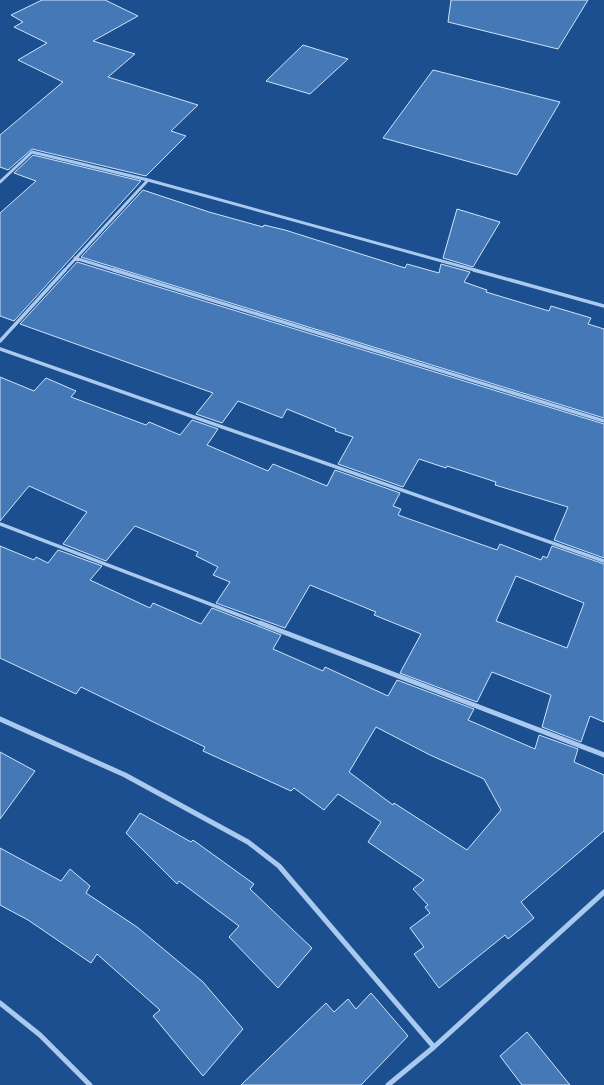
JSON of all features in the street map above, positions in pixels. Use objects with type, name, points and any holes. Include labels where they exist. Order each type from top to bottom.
[{"type":"street","points":[[0,182],[32,152],[148,180],[604,306]]},
{"type":"street","points":[[0,341],[148,180]]},
{"type":"street","points":[[75,258],[604,421]]},
{"type":"street","points":[[0,350],[604,561]]},
{"type":"street","points":[[0,524],[604,755]]},
{"type":"street","points":[[0,719],[126,775],[248,842],[279,866],[434,1047]]},
{"type":"street","points":[[388,1085],[434,1047],[604,892]]},
{"type":"street","points":[[0,1003],[40,1036],[90,1085]]},
{"type":"building","points":[[42,0],[105,0],[138,16],[93,41],[135,54],[108,77],[198,105],[171,131],[186,136],[146,176],[32,149],[8,170],[0,167],[0,135],[63,82],[18,60],[47,43],[14,27],[23,22],[11,15]]},
{"type":"building","points":[[451,0],[588,0],[558,49],[448,22]]},
{"type":"building","points":[[303,45],[348,59],[310,94],[266,81]]},
{"type":"building","points":[[433,70],[560,102],[517,175],[383,138]]},
{"type":"building","points":[[33,155],[141,181],[14,321],[0,316],[0,213],[36,181],[14,173]]},
{"type":"building","points":[[143,190],[209,212],[263,227],[264,225],[285,230],[405,268],[407,264],[439,273],[441,264],[470,272],[464,282],[487,290],[486,292],[549,311],[551,306],[591,318],[588,324],[604,329],[604,418],[81,257]]},
{"type":"building","points":[[457,209],[500,222],[473,267],[443,258]]},
{"type":"building","points":[[77,262],[604,424],[604,558],[554,540],[568,507],[495,485],[496,482],[447,466],[446,468],[419,459],[403,487],[338,464],[353,437],[335,431],[336,429],[287,409],[282,418],[238,401],[222,423],[196,414],[213,393],[20,324]]},
{"type":"building","points":[[0,377],[34,391],[46,378],[76,391],[71,397],[146,425],[149,422],[180,435],[192,420],[218,429],[207,445],[268,471],[273,464],[327,486],[335,470],[400,493],[393,506],[401,509],[398,515],[497,550],[500,544],[541,560],[543,556],[547,558],[552,546],[604,564],[604,722],[590,716],[581,742],[542,727],[551,695],[492,672],[477,702],[400,673],[421,634],[374,615],[376,612],[310,585],[285,628],[216,603],[230,582],[213,575],[218,567],[196,556],[198,552],[135,526],[106,561],[63,544],[87,512],[29,486],[0,521]],"holes":[[[516,576],[584,603],[567,648],[496,621]]]},
{"type":"building","points":[[0,546],[34,560],[36,557],[48,563],[58,550],[102,566],[90,580],[150,608],[153,603],[201,624],[212,608],[281,635],[273,649],[323,671],[325,667],[388,696],[397,680],[474,709],[468,720],[535,749],[539,735],[578,749],[574,762],[604,775],[604,831],[521,902],[534,918],[508,939],[505,935],[439,988],[414,954],[424,947],[410,928],[430,913],[425,907],[428,905],[413,889],[424,880],[368,842],[381,822],[338,794],[324,810],[294,788],[291,791],[203,751],[205,747],[81,687],[76,694],[0,658]],"holes":[[[376,727],[430,755],[484,779],[501,810],[467,850],[394,803],[393,805],[349,772]]]},
{"type":"building","points":[[0,752],[35,771],[0,819]]},
{"type":"building","points":[[140,813],[191,842],[193,840],[254,884],[250,889],[312,948],[278,988],[229,937],[239,926],[179,881],[177,884],[126,833]]},
{"type":"building","points":[[0,848],[61,881],[70,869],[90,886],[86,893],[137,927],[203,982],[243,1029],[203,1076],[153,1016],[160,1010],[97,954],[91,963],[28,920],[0,905]]},
{"type":"building","points":[[371,993],[408,1036],[361,1085],[241,1085],[326,1003],[334,1012],[348,999],[356,1009]]},
{"type":"building","points":[[527,1032],[570,1085],[522,1085],[500,1056]]}]
